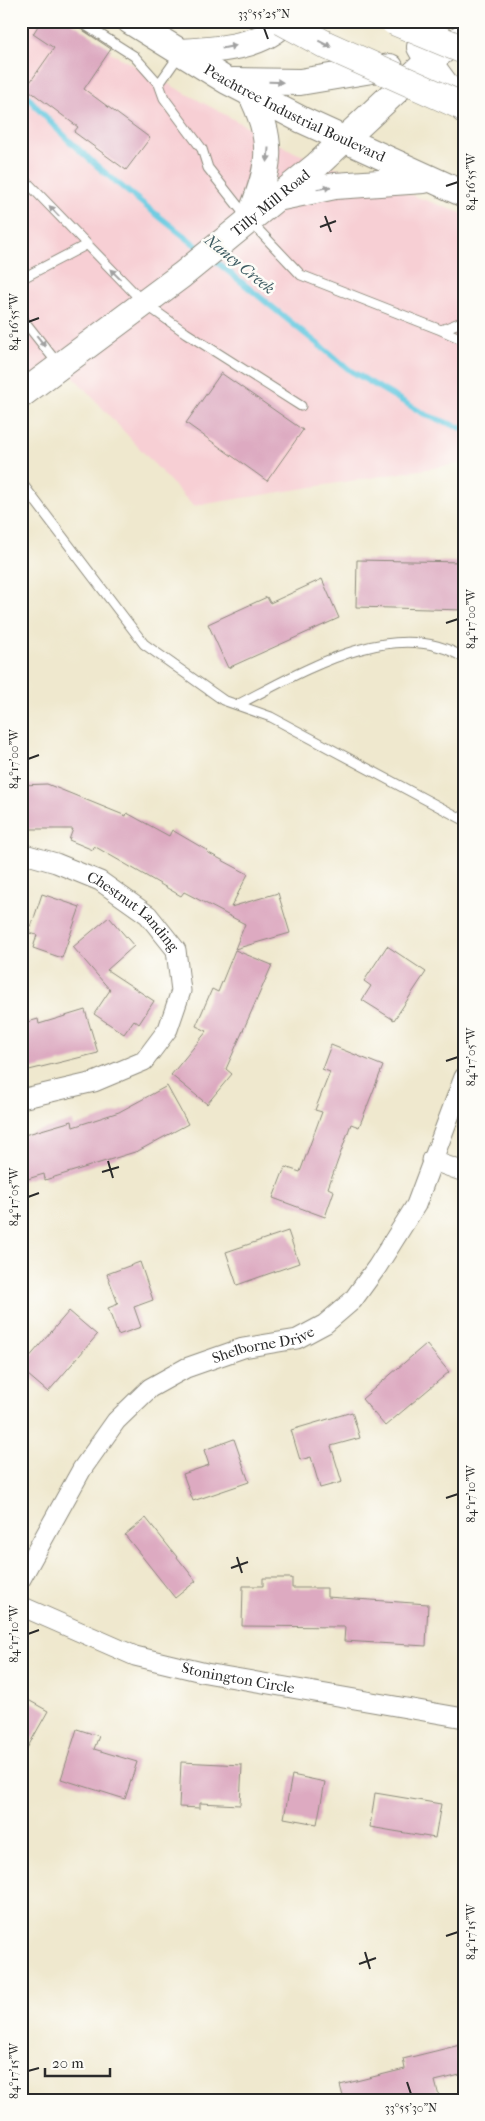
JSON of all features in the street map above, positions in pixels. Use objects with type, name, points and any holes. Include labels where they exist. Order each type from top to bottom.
[{"type":"highway","points":[[282,21],[334,49],[464,108]]},
{"type":"highway","points":[[394,21],[464,50]]},
{"type":"main road","name":"Peachtree Industrial Boulevard","points":[[130,21],[250,92],[344,140],[464,194]]},
{"type":"main road","points":[[181,52],[214,50],[244,44],[279,29],[286,21]]},
{"type":"main road","points":[[407,21],[428,61],[464,108]]},
{"type":"main road","name":"Tilly Mill Road","points":[[21,395],[182,275],[276,199],[344,140],[428,61],[464,36]]},
{"type":"main road","points":[[227,80],[300,82],[428,61],[464,58]]},
{"type":"main road","points":[[240,228],[264,179],[268,146],[262,118],[250,92]]},
{"type":"main road","points":[[276,199],[335,186],[384,181],[432,180]]},
{"type":"street","name":"Chestnut Landing","points":[[21,853],[56,863],[100,881],[148,915],[176,950],[181,991],[168,1029],[144,1061],[94,1082],[21,1099]]},
{"type":"street","name":"Shelborne Drive","points":[[21,1579],[82,1469],[116,1421],[150,1388],[186,1368],[243,1348],[298,1339],[325,1324],[352,1300],[378,1267],[416,1205],[431,1160],[464,1077]]},
{"type":"street","points":[[431,1160],[464,1172]]},
{"type":"street","name":"Stonington Circle","points":[[21,1606],[135,1656],[206,1673],[464,1718]]},
{"type":"lane","points":[[79,21],[134,56],[158,84],[164,98],[202,149],[208,168],[240,228],[301,275],[464,340]]},
{"type":"lane","points":[[158,84],[181,52]]},
{"type":"lane","points":[[21,176],[144,303],[301,406]]},
{"type":"lane","points":[[21,279],[86,245]]},
{"type":"lane","points":[[21,317],[60,366]]},
{"type":"lane","points":[[441,330],[464,321]]},
{"type":"lane","points":[[21,482],[144,644],[222,700],[271,717],[464,820]]},
{"type":"lane","points":[[237,705],[321,662],[376,645],[428,642],[464,658]]},
{"type":"shaded area","points":[[21,21],[52,21],[296,153],[464,214],[464,463],[193,506],[56,358],[21,387]]},
{"type":"building","points":[[41,21],[69,21],[111,49],[84,89],[150,138],[126,170],[74,132],[78,127],[26,88],[54,48],[33,34]]},
{"type":"building","points":[[221,373],[303,430],[267,481],[186,423]]},
{"type":"building","points":[[357,560],[464,562],[464,610],[356,607]]},
{"type":"building","points":[[322,579],[339,618],[228,668],[208,624],[267,597],[270,603]]},
{"type":"building","points":[[47,784],[126,816],[127,813],[169,836],[172,830],[207,852],[248,874],[231,907],[278,893],[290,933],[235,949],[245,924],[184,892],[181,896],[94,846],[93,850],[69,840],[73,829],[21,829],[21,785]]},
{"type":"building","points":[[42,894],[80,907],[62,958],[33,948],[37,935],[29,933]]},
{"type":"building","points":[[109,917],[134,946],[107,970],[154,1001],[139,1024],[134,1020],[124,1034],[94,1014],[110,990],[73,947]]},
{"type":"building","points":[[387,946],[426,972],[394,1020],[362,1000],[371,986],[364,981]]},
{"type":"building","points":[[235,950],[272,965],[226,1069],[232,1074],[207,1104],[171,1075],[207,1031],[196,1026],[212,989],[218,992]]},
{"type":"building","points":[[85,1010],[98,1053],[21,1072],[21,1024],[38,1019],[39,1024]]},
{"type":"building","points":[[331,1045],[383,1066],[359,1127],[351,1124],[328,1188],[334,1191],[325,1217],[273,1198],[285,1167],[300,1172],[322,1112],[315,1110],[330,1072],[322,1069]]},
{"type":"building","points":[[167,1086],[188,1124],[138,1151],[45,1180],[44,1174],[21,1181],[21,1136],[72,1121],[73,1127],[119,1112]]},
{"type":"building","points":[[288,1231],[299,1263],[237,1285],[226,1252]]},
{"type":"building","points":[[140,1262],[153,1300],[134,1307],[141,1327],[118,1335],[108,1308],[118,1304],[107,1274]]},
{"type":"building","points":[[69,1311],[97,1335],[48,1392],[21,1367]]},
{"type":"building","points":[[426,1344],[449,1372],[385,1426],[362,1399]]},
{"type":"building","points":[[352,1412],[360,1438],[331,1446],[342,1482],[320,1488],[311,1457],[300,1460],[291,1430]]},
{"type":"building","points":[[234,1439],[249,1482],[193,1501],[183,1474],[209,1465],[204,1450]]},
{"type":"building","points":[[146,1518],[196,1581],[175,1598],[125,1535]]},
{"type":"building","points":[[263,1578],[292,1578],[292,1588],[327,1588],[327,1597],[428,1604],[426,1646],[344,1641],[345,1627],[242,1626],[243,1586],[263,1586]]},
{"type":"building","points":[[21,1696],[48,1711],[21,1759]]},
{"type":"building","points":[[77,1729],[99,1736],[94,1749],[137,1762],[125,1799],[61,1779]]},
{"type":"building","points":[[181,1762],[242,1765],[240,1805],[200,1803],[200,1808],[179,1807]]},
{"type":"building","points":[[292,1775],[325,1782],[317,1824],[284,1818]]},
{"type":"building","points":[[375,1793],[441,1804],[435,1838],[370,1827]]},
{"type":"building","points":[[464,2044],[464,2074],[435,2081],[440,2100],[344,2100],[340,2085],[405,2069],[403,2059]]},
{"type":"waterway","name":"Nancy Creek","points":[[21,89],[41,112],[85,155],[131,195],[203,251]]},
{"type":"waterway","name":"Nancy Creek","points":[[213,259],[351,371],[426,415],[464,429]]}]
